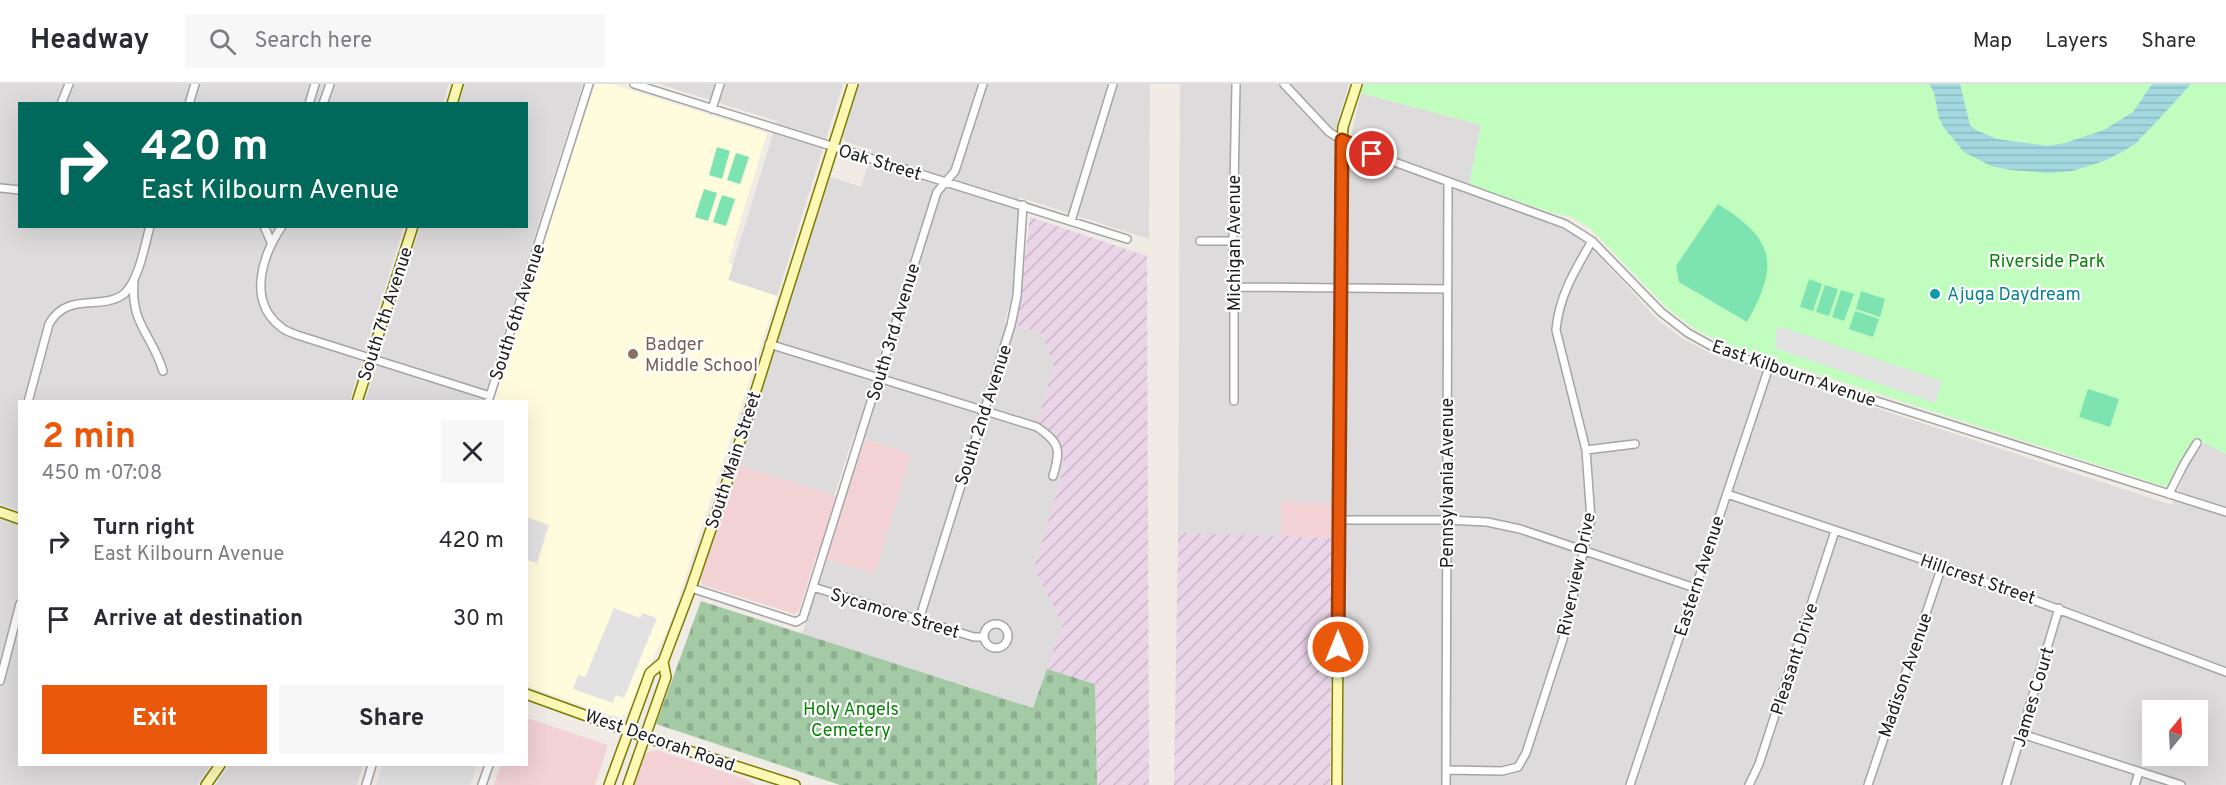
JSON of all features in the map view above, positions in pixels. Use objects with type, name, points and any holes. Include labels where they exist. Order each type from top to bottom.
[{"type":"street","points":[[63,102],[69,84]]},
{"type":"street","points":[[190,102],[195,84]]},
{"type":"street","points":[[310,102],[315,84]]},
{"type":"street","points":[[324,102],[330,84]]},
{"type":"street","points":[[453,102],[458,84]]},
{"type":"street","name":"South 6th Avenue","points":[[489,399],[589,84]]},
{"type":"street","name":"Oak Street","points":[[634,84],[1127,239]]},
{"type":"street","points":[[712,109],[720,84]]},
{"type":"street","name":"South Main Street","points":[[609,785],[650,673],[663,662],[691,588],[853,84]]},
{"type":"street","name":"South 3rd Avenue","points":[[813,587],[937,192],[955,171],[983,84]]},
{"type":"street","points":[[1071,221],[1113,84]]},
{"type":"street","name":"Michigan Avenue","points":[[1234,401],[1233,241],[1236,84]]},
{"type":"street","name":"East Kilbourn Avenue","points":[[1284,84],[1329,132],[1353,147],[1565,224],[1592,241],[1661,312],[1688,333],[1717,349],[2226,512]]},
{"type":"street","points":[[1337,785],[1342,140],[1343,127],[1357,84]]},
{"type":"street","name":"Pennsylvania Avenue","points":[[1446,785],[1448,182]]},
{"type":"street","points":[[0,188],[18,190]]},
{"type":"street","name":"South 2nd Avenue","points":[[919,620],[1011,325],[1017,296],[1023,205]]},
{"type":"street","points":[[149,228],[134,278],[132,299],[138,319],[158,355],[163,370]]},
{"type":"street","points":[[281,228],[272,242],[260,278],[260,289],[261,300],[269,314],[281,327],[297,335],[489,399]]},
{"type":"street","name":"South 7th Avenue","points":[[358,400],[412,228]]},
{"type":"street","points":[[269,230],[272,242]]},
{"type":"street","points":[[1200,241],[1233,241]]},
{"type":"street","name":"Riverview Drive","points":[[1446,770],[1520,770],[1563,639],[1591,519],[1586,450],[1556,330],[1559,308],[1566,287],[1592,241]]},
{"type":"street","points":[[29,400],[49,324],[54,315],[66,307],[116,298],[125,292],[134,278]]},
{"type":"street","points":[[1234,287],[1447,289]]},
{"type":"street","points":[[769,344],[1036,427],[1053,439],[1059,457],[1053,476]]},
{"type":"street","name":"Eastern Avenue","points":[[1630,785],[1769,367]]},
{"type":"street","points":[[2169,494],[2197,443]]},
{"type":"street","points":[[1586,450],[1635,444]]},
{"type":"street","name":"Hillcrest Street","points":[[1727,494],[1942,566],[2226,672]]},
{"type":"street","points":[[0,512],[18,518]]},
{"type":"street","points":[[1339,519],[1487,522],[1520,529],[1695,588]]},
{"type":"street","name":"Pleasant Drive","points":[[1749,785],[1759,764],[1835,531]]},
{"type":"street","name":"Madison Avenue","points":[[1868,785],[1942,566]]},
{"type":"street","name":"Sycamore Street","points":[[691,588],[796,622],[804,618],[813,587],[974,637],[984,637]]},
{"type":"street","name":"James Court","points":[[2006,785],[2059,608]]},
{"type":"street","points":[[0,681],[18,612]]},
{"type":"street","name":"South Main Street","points":[[628,785],[666,677],[663,662]]},
{"type":"street","name":"West Decorah Road","points":[[528,695],[766,781],[795,785]]},
{"type":"street","points":[[2022,734],[2181,785]]},
{"type":"street","points":[[206,785],[219,766]]},
{"type":"street","points":[[366,785],[372,766]]},
{"type":"street","points":[[482,785],[489,766]]},
{"type":"street","points":[[2135,785],[2139,772]]},
{"type":"shaded area","points":[[0,84],[449,84],[444,102],[18,102],[18,228],[404,228],[350,400],[18,400],[18,511],[0,504]]},
{"type":"shaded area","points":[[465,84],[583,84],[483,400],[366,400],[420,228],[528,228],[528,102],[459,102]]},
{"type":"shaded area","name":"Badger Middle School","points":[[595,84],[611,84],[767,133],[728,262],[733,265],[728,280],[777,296],[669,627],[650,664],[633,706],[620,717],[528,686],[528,400],[494,400]]},
{"type":"shaded area","points":[[659,84],[843,84],[777,296],[728,280],[777,121]]},
{"type":"shaded area","points":[[859,84],[1150,84],[1149,239],[1019,197],[1013,292],[1005,322],[1042,334],[1055,366],[1035,429],[1052,435],[1065,464],[1034,569],[1063,625],[1034,708],[802,634],[827,559],[875,574],[911,454],[854,435],[834,496],[737,465],[830,177],[861,187],[872,150],[846,142],[843,138]]},
{"type":"shaded area","points":[[1180,84],[1349,84],[1338,120],[1336,154],[1332,503],[1281,502],[1281,537],[1178,533]]},
{"type":"shaded area","points":[[1361,93],[1481,125],[1467,193],[1559,227],[1577,236],[1600,257],[1658,320],[1683,339],[1714,355],[2172,505],[2189,464],[2204,443],[2226,454],[2226,785],[1343,785],[1347,153]]},
{"type":"shaded area","points":[[1030,217],[1147,256],[1149,785],[1097,785],[1095,684],[1047,669],[1063,625],[1034,569],[1065,464],[1052,435],[1035,429],[1054,366],[1042,334],[1016,325]]},
{"type":"shaded area","points":[[1777,326],[1942,381],[1935,403],[1775,348]]},
{"type":"shaded area","points":[[865,439],[911,454],[875,574],[816,556],[799,610],[795,614],[702,585],[703,571],[737,465],[845,499]]},
{"type":"shaded area","points":[[1281,502],[1332,503],[1332,538],[1281,537]]},
{"type":"shaded area","points":[[0,517],[18,524],[18,766],[210,766],[197,785],[0,785]]},
{"type":"shaded area","points":[[528,518],[549,525],[537,563],[528,560]]},
{"type":"shaded area","points":[[1178,533],[1332,538],[1330,785],[1174,785]]},
{"type":"shaded area","points":[[614,608],[640,618],[642,613],[657,618],[624,698],[616,695],[613,703],[573,689],[578,675],[585,677]]},
{"type":"shaded area","points":[[528,718],[608,745],[595,785],[494,785],[501,766],[528,766]]},
{"type":"shaded area","points":[[657,750],[749,780],[756,785],[633,785],[645,755]]},
{"type":"shaded area","points":[[228,766],[363,766],[357,785],[215,785]]},
{"type":"shaded area","points":[[382,766],[477,766],[470,785],[376,785]]},
{"type":"green space","name":"Riverside Park","points":[[1364,84],[2226,84],[2226,454],[2196,439],[2174,472],[2171,483],[2166,486],[2160,485],[1722,343],[1697,330],[1668,309],[1590,228],[1569,216],[1553,213],[1469,184],[1481,125],[1361,93]]},
{"type":"green space","points":[[717,147],[730,151],[722,179],[709,175]]},
{"type":"green space","points":[[736,153],[749,157],[740,184],[727,180]]},
{"type":"green space","points":[[704,189],[717,193],[708,221],[695,217]]},
{"type":"green space","points":[[722,195],[735,199],[726,226],[713,222]]},
{"type":"green space","points":[[1718,204],[1752,230],[1761,242],[1766,255],[1767,269],[1764,285],[1747,322],[1679,282],[1676,266]]},
{"type":"green space","points":[[1809,279],[1822,284],[1813,311],[1800,307]]},
{"type":"green space","points":[[1825,285],[1838,289],[1829,316],[1816,312]]},
{"type":"green space","points":[[1841,290],[1854,294],[1844,321],[1832,317]]},
{"type":"green space","points":[[1861,291],[1885,299],[1880,317],[1856,309]]},
{"type":"green space","points":[[1855,311],[1879,319],[1873,337],[1849,329]]},
{"type":"green space","points":[[2088,389],[2119,399],[2110,427],[2079,417]]},
{"type":"green space","name":"Holy Angels Cemetery","points":[[701,601],[1033,708],[1047,669],[1095,684],[1097,785],[840,785],[656,724]]},
{"type":"water","points":[[1929,84],[1960,84],[1970,125],[1976,130],[1997,139],[2048,146],[2104,130],[2133,112],[2152,84],[2191,84],[2135,144],[2104,161],[2072,171],[2048,173],[1991,166],[1964,152],[1944,128],[1939,118],[1934,92]]},
{"type":"place","name":"Ajuga Daydream","points":[[1935,294]]},
{"type":"place","name":"Badger Middle School","points":[[633,354]]},
{"type":"route","points":[[1338,647],[1342,140],[1372,154]]}]
